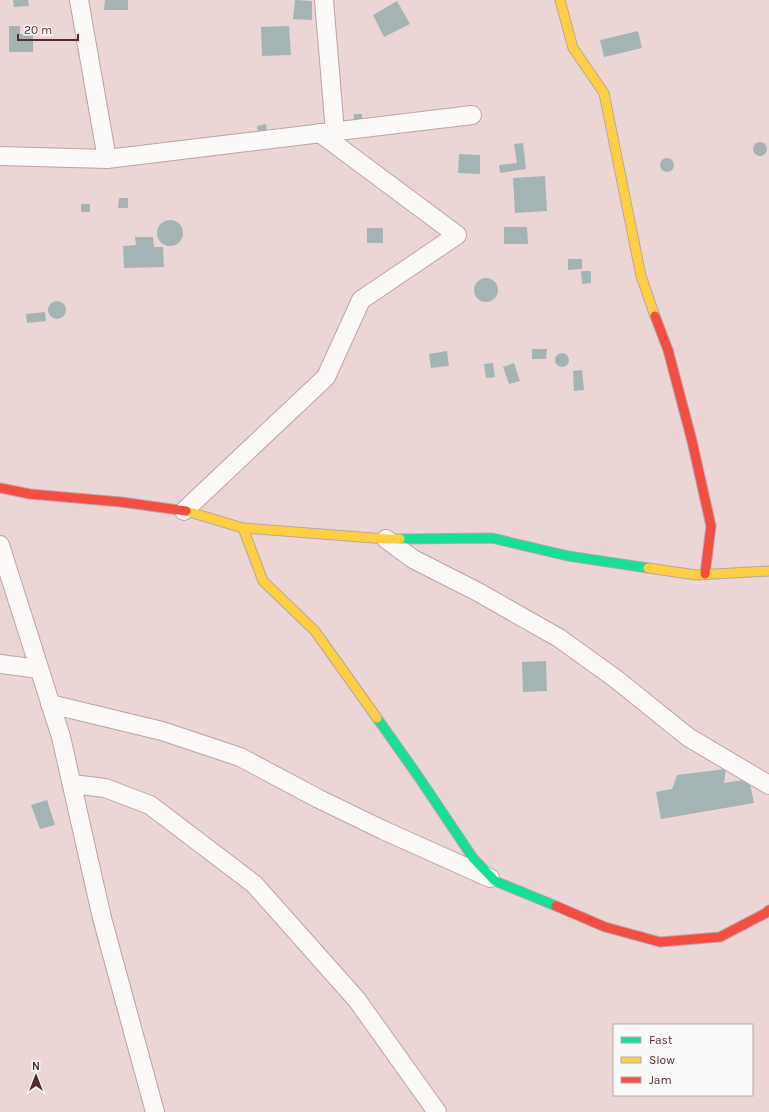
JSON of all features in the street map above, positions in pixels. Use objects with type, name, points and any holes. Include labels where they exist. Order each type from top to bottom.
[{"type":"street","points":[[79,0],[107,159]]},
{"type":"street","points":[[184,511],[326,377],[362,300],[457,235],[328,132],[324,0]]},
{"type":"street","points":[[560,0],[574,48],[604,93],[641,276],[668,350],[692,441],[711,526],[705,574]]},
{"type":"street","points":[[0,156],[107,159],[472,115]]},
{"type":"street","points":[[0,488],[30,494],[121,502],[184,511],[243,528],[386,539],[492,538],[568,556],[696,575],[769,571]]},
{"type":"street","points":[[243,528],[263,581],[315,631],[418,776],[473,858],[495,880]]},
{"type":"street","points":[[386,539],[412,559],[478,592],[559,638],[616,679],[688,737],[769,784]]},
{"type":"street","points":[[0,545],[61,737],[102,918],[155,1112]]},
{"type":"street","points":[[0,664],[39,669]]},
{"type":"street","points":[[50,704],[162,732],[240,757],[319,799],[383,830],[605,927],[660,942],[720,937],[769,910]]},
{"type":"street","points":[[72,784],[106,788],[150,805],[254,884],[357,1000],[437,1112]]},
{"type":"building","points":[[13,0],[28,0],[29,6],[14,7]]},
{"type":"building","points":[[105,0],[128,0],[128,10],[104,10]]},
{"type":"building","points":[[295,0],[312,1],[312,20],[293,19]]},
{"type":"building","points":[[397,1],[410,24],[384,37],[373,15]]},
{"type":"building","points":[[9,26],[20,26],[20,34],[33,34],[33,52],[9,52]]},
{"type":"building","points":[[289,26],[291,55],[262,56],[261,27]]},
{"type":"building","points":[[638,31],[642,48],[604,57],[600,40]]},
{"type":"building","points":[[354,114],[362,114],[362,122],[354,122]]},
{"type":"building","points":[[266,124],[267,131],[258,132],[257,126]]},
{"type":"building","points":[[760,142],[765,144],[767,149],[765,154],[760,156],[755,154],[753,149],[755,144]]},
{"type":"building","points":[[523,143],[526,169],[500,173],[499,165],[517,163],[514,144]]},
{"type":"building","points":[[459,154],[480,155],[480,174],[458,173]]},
{"type":"building","points":[[667,158],[672,160],[674,165],[672,170],[667,172],[662,170],[660,165],[662,160]]},
{"type":"building","points":[[545,176],[547,211],[515,213],[513,178]]},
{"type":"building","points":[[119,198],[128,198],[128,208],[118,208]]},
{"type":"building","points":[[81,204],[90,204],[90,212],[81,212]]},
{"type":"building","points":[[170,220],[179,224],[183,233],[179,242],[170,246],[161,242],[157,233],[161,224]]},
{"type":"building","points":[[504,227],[527,227],[528,244],[504,244]]},
{"type":"building","points":[[367,228],[383,228],[383,243],[367,243]]},
{"type":"building","points":[[135,237],[153,237],[154,247],[163,247],[164,267],[124,268],[123,246],[136,245]]},
{"type":"building","points":[[568,259],[582,259],[582,269],[568,270]]},
{"type":"building","points":[[581,271],[591,271],[591,283],[582,284]]},
{"type":"building","points":[[486,278],[491,279],[497,285],[497,295],[491,301],[486,302],[481,301],[475,295],[474,290],[475,285],[481,279]]},
{"type":"building","points":[[57,301],[63,304],[66,310],[63,316],[57,319],[51,316],[48,310],[51,304]]},
{"type":"building","points":[[45,312],[46,321],[27,323],[26,314]]},
{"type":"building","points":[[532,349],[547,349],[546,359],[532,359]]},
{"type":"building","points":[[447,351],[449,366],[431,368],[429,354]]},
{"type":"building","points":[[562,353],[567,355],[569,360],[567,365],[562,367],[557,365],[555,360],[557,355]]},
{"type":"building","points":[[493,363],[495,377],[486,378],[484,364]]},
{"type":"building","points":[[514,363],[520,381],[509,384],[503,367]]},
{"type":"building","points":[[582,370],[584,390],[574,391],[573,371]]},
{"type":"building","points":[[546,661],[547,691],[523,692],[522,662]]},
{"type":"building","points":[[726,769],[724,783],[749,779],[754,803],[661,819],[656,792],[672,789],[677,775]]},
{"type":"building","points":[[47,800],[55,825],[40,829],[31,805]]},
{"type":"traffic: fast","points":[[400,539],[492,538],[568,556],[648,568]]},
{"type":"traffic: fast","points":[[377,718],[473,858],[495,881],[556,906]]},
{"type":"traffic: slow","points":[[560,0],[573,48],[604,93],[641,276],[655,316]]},
{"type":"traffic: slow","points":[[186,511],[243,528],[400,539]]},
{"type":"traffic: slow","points":[[243,528],[263,581],[315,631],[377,718]]},
{"type":"traffic: slow","points":[[648,568],[696,575],[769,571]]},
{"type":"traffic: jam","points":[[655,316],[668,350],[692,441],[711,526],[705,574]]},
{"type":"traffic: jam","points":[[0,488],[30,494],[121,502],[186,511]]},
{"type":"traffic: jam","points":[[556,906],[605,927],[660,942],[720,937],[769,910]]}]
